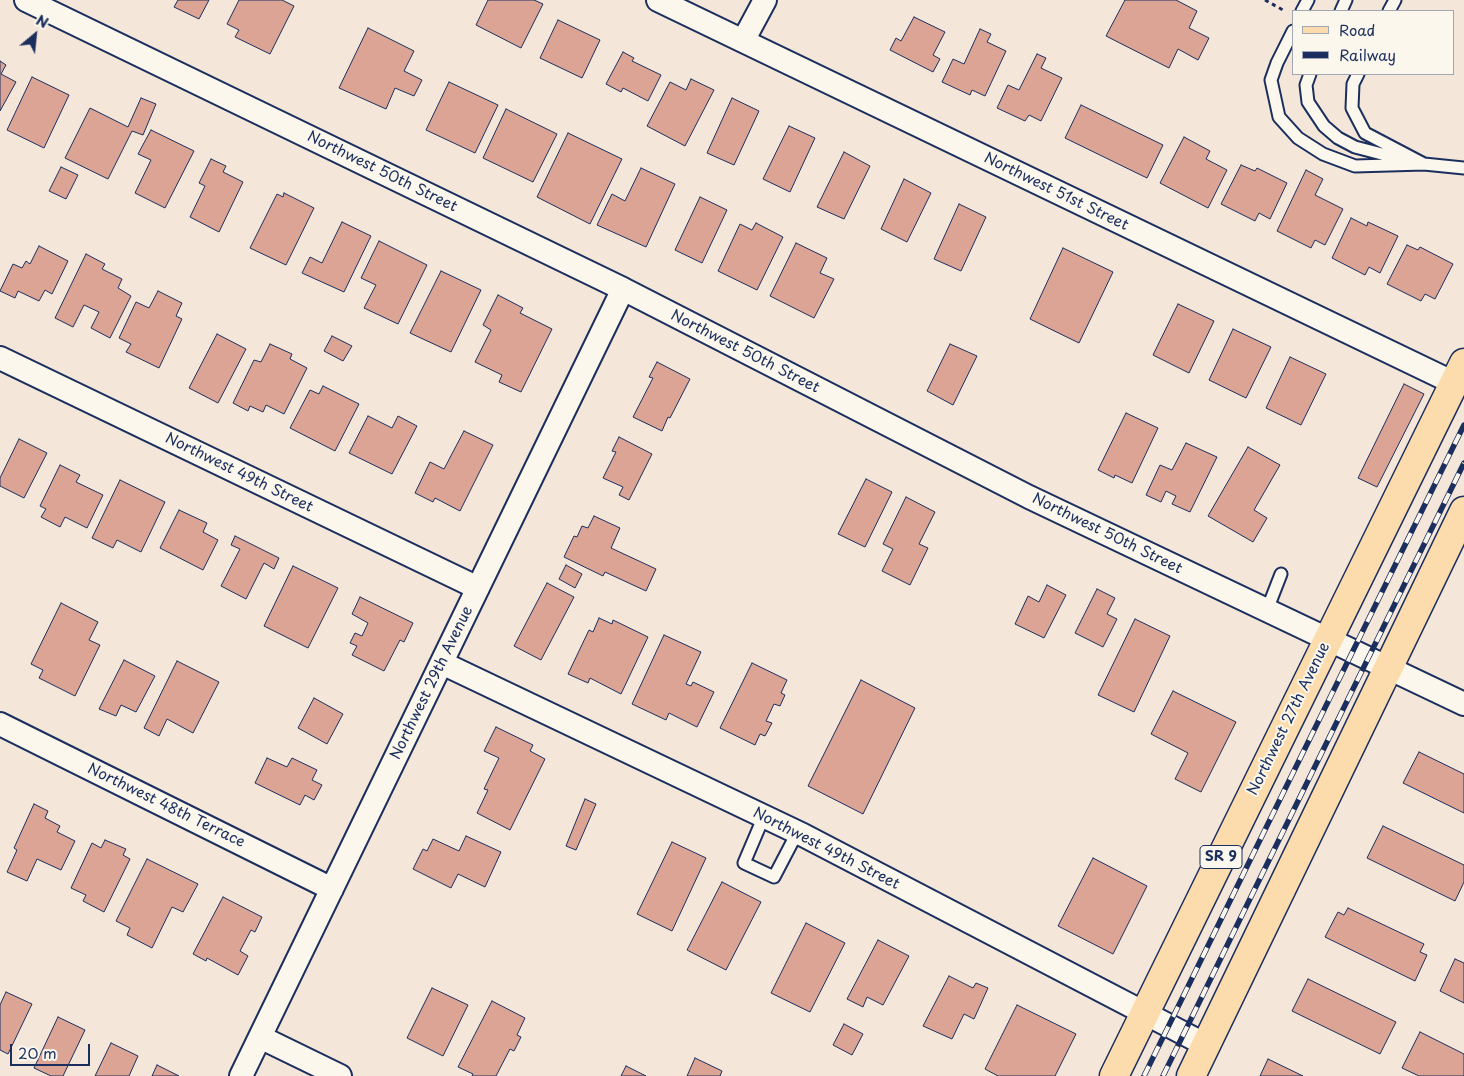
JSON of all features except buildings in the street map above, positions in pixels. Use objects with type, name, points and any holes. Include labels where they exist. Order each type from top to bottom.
[{"type":"main road","name":"Northwest 27th Avenue","points":[[1114,1076],[1459,373]]},
{"type":"main road","points":[[1191,1076],[1464,511]]},
{"type":"street","name":"Northwest 50th Street","points":[[26,0],[623,289],[1029,497],[1464,704]]},
{"type":"street","name":"Northwest 51st Street","points":[[658,0],[1459,373]]},
{"type":"street","points":[[744,41],[765,0]]},
{"type":"street","name":"Northwest 29th Avenue","points":[[241,1076],[623,289]]},
{"type":"street","name":"Northwest 49th Street","points":[[0,358],[478,588]]},
{"type":"street","name":"Northwest 49th Street","points":[[442,663],[764,816],[1206,1045]]},
{"type":"street","name":"Northwest 48th Terrace","points":[[0,724],[332,889]]},
{"type":"street","points":[[260,1037],[340,1076]]},
{"type":"lane","points":[[1292,33],[1271,80],[1279,117],[1298,138],[1323,154],[1354,166],[1424,164],[1464,168]]},
{"type":"lane","points":[[1310,75],[1306,85],[1308,102],[1324,126],[1338,138],[1355,147],[1424,164]]},
{"type":"lane","points":[[1358,75],[1353,84],[1352,108],[1365,133],[1424,164]]},
{"type":"lane","points":[[1267,610],[1281,574]]},
{"type":"lane","points":[[764,816],[744,863],[774,878],[797,833]]},
{"type":"path","points":[[1265,0],[1286,11]]},
{"type":"railway","points":[[1144,1076],[1464,425]]},
{"type":"railway","points":[[1163,1076],[1464,463]]}]
